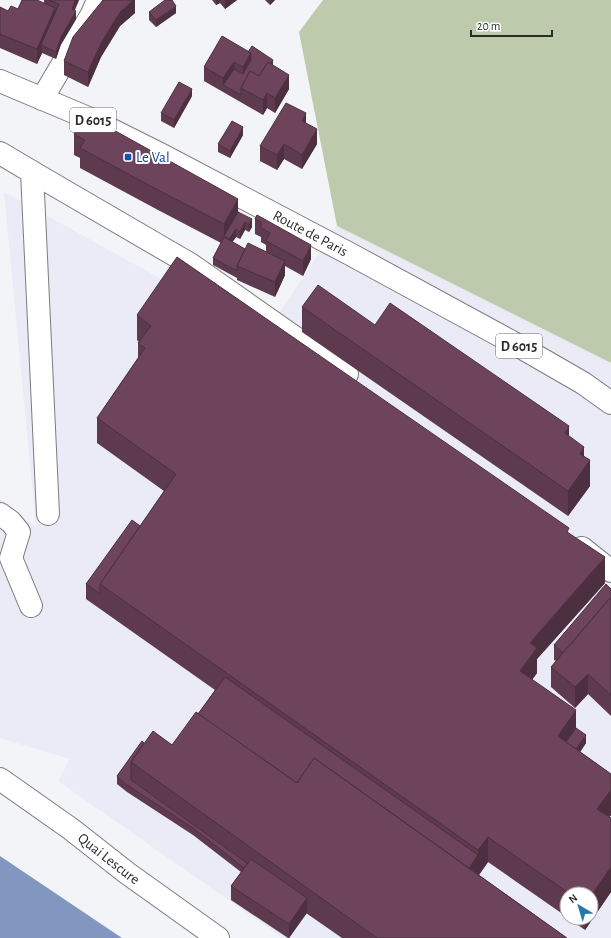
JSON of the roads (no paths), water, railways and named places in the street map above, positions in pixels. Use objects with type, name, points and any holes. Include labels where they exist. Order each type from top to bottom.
[{"type":"main road","points":[[42,99],[92,14],[98,0]]},
{"type":"main road","name":"Route de Paris","points":[[0,81],[88,118],[162,155],[510,341],[576,380],[611,403]]},
{"type":"main road","points":[[0,152],[190,264],[365,387]]},
{"type":"main road","points":[[32,172],[48,514]]},
{"type":"main road","points":[[0,514],[11,522],[20,532],[11,558],[30,606]]},
{"type":"main road","points":[[568,536],[611,571]]},
{"type":"main road","name":"Quai Lescure","points":[[0,779],[71,828],[127,873],[218,938]]},
{"type":"water","points":[[0,856],[122,938],[0,938]]},
{"type":"place","name":"Le Val","points":[[128,157]]}]
